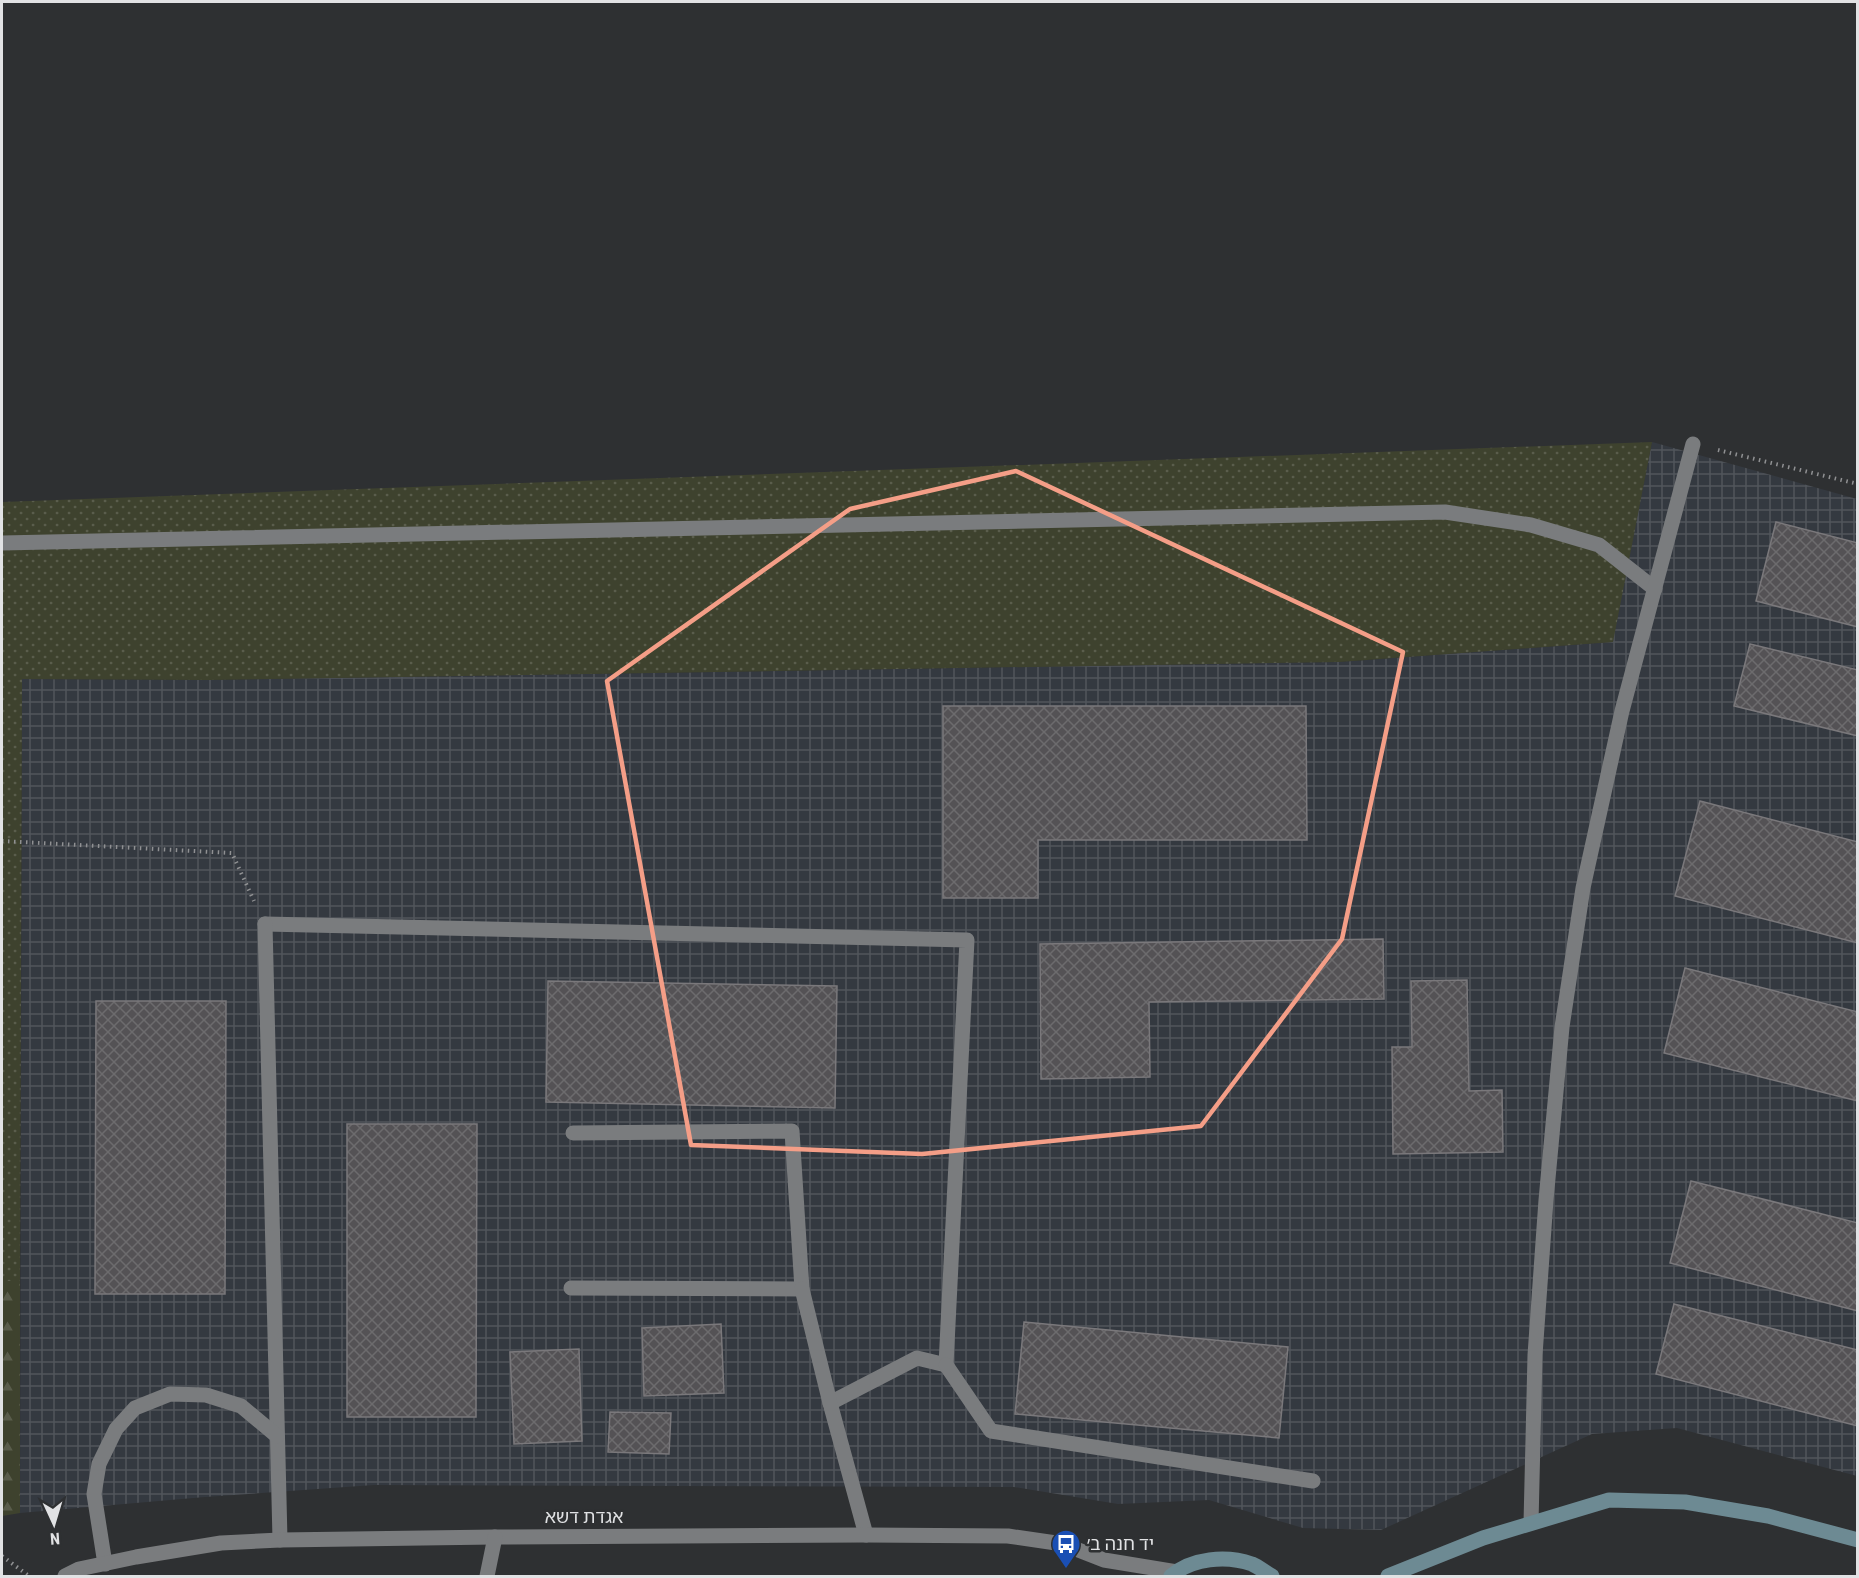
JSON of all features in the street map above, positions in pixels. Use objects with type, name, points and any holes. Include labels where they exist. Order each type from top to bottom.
[{"type":"street","points":[[1531,1523],[1535,1355],[1546,1200],[1563,1027],[1583,888],[1622,711],[1693,444]]},
{"type":"street","points":[[2,543],[1445,512],[1531,525],[1599,545],[1655,589]]},
{"type":"street","points":[[280,1540],[265,924],[967,940],[946,1365],[991,1431],[1313,1481]]},
{"type":"street","points":[[573,1133],[792,1131],[802,1289],[866,1535]]},
{"type":"street","points":[[572,1288],[802,1289]]},
{"type":"street","points":[[830,1403],[917,1358],[946,1365]]},
{"type":"street","points":[[105,1563],[94,1494],[99,1464],[116,1429],[135,1408],[170,1394],[206,1395],[241,1406],[278,1436]]},
{"type":"street","points":[[1388,1576],[1483,1538],[1609,1500],[1685,1502],[1768,1515],[1857,1540]]},
{"type":"street","name":"אגדת דשא","points":[[65,1576],[79,1569],[105,1563],[222,1543],[280,1540],[866,1535],[1008,1536],[1063,1544],[1104,1560],[1174,1574]]},
{"type":"street","points":[[487,1576],[495,1537]]},
{"type":"street","points":[[1174,1574],[1201,1561],[1227,1559],[1252,1564],[1272,1576]]},
{"type":"street","name":"אגדת דשא","points":[[1104,1560],[1117,1576]]},
{"type":"path","points":[[1693,444],[1857,484]]},
{"type":"path","points":[[2,841],[232,853],[265,924]]},
{"type":"path","points":[[2,1556],[29,1576]]},
{"type":"highlighted area","points":[[1016,471],[1403,652],[1342,939],[1201,1126],[922,1154],[691,1145],[607,681],[850,509]]},
{"type":"shaded area","points":[[1652,442],[1857,499],[1857,1476],[1677,1428],[1592,1434],[1381,1530],[1303,1528],[1209,1500],[1118,1504],[1014,1487],[374,1485],[20,1513],[22,679],[208,680],[1339,662],[1612,642]]},
{"type":"green space","points":[[1652,442],[1613,642],[1339,662],[208,680],[22,679],[20,1281],[2,1281],[2,502]]},
{"type":"green space","points":[[2,1281],[20,1281],[20,1513],[2,1516]]},
{"type":"building","points":[[1776,522],[1858,543],[1858,627],[1756,601]]},
{"type":"building","points":[[1750,644],[1858,670],[1858,736],[1734,706]]},
{"type":"building","points":[[943,706],[1306,706],[1307,840],[1038,840],[1038,898],[943,898]]},
{"type":"building","points":[[1700,801],[1858,842],[1858,943],[1675,896]]},
{"type":"building","points":[[1383,939],[1384,999],[1149,1002],[1150,1077],[1041,1079],[1040,944]]},
{"type":"building","points":[[1685,968],[1858,1012],[1858,1101],[1664,1053]]},
{"type":"building","points":[[1467,980],[1469,1091],[1502,1090],[1503,1152],[1393,1154],[1392,1047],[1412,1047],[1411,981]]},
{"type":"building","points":[[548,981],[837,986],[835,1108],[546,1102]]},
{"type":"building","points":[[96,1001],[226,1001],[225,1294],[95,1294]]},
{"type":"building","points":[[347,1124],[477,1124],[476,1417],[347,1417]]},
{"type":"building","points":[[1691,1181],[1858,1223],[1858,1311],[1670,1263]]},
{"type":"building","points":[[1674,1304],[1858,1350],[1858,1426],[1656,1374]]},
{"type":"building","points":[[1024,1322],[1288,1347],[1279,1438],[1015,1414]]},
{"type":"building","points":[[721,1324],[724,1393],[644,1396],[642,1328]]},
{"type":"building","points":[[579,1349],[582,1441],[514,1444],[510,1352]]},
{"type":"building","points":[[610,1412],[671,1413],[669,1454],[608,1452]]},
{"type":"place","name":"יד חנה ב׳","points":[[1066,1570]]}]
